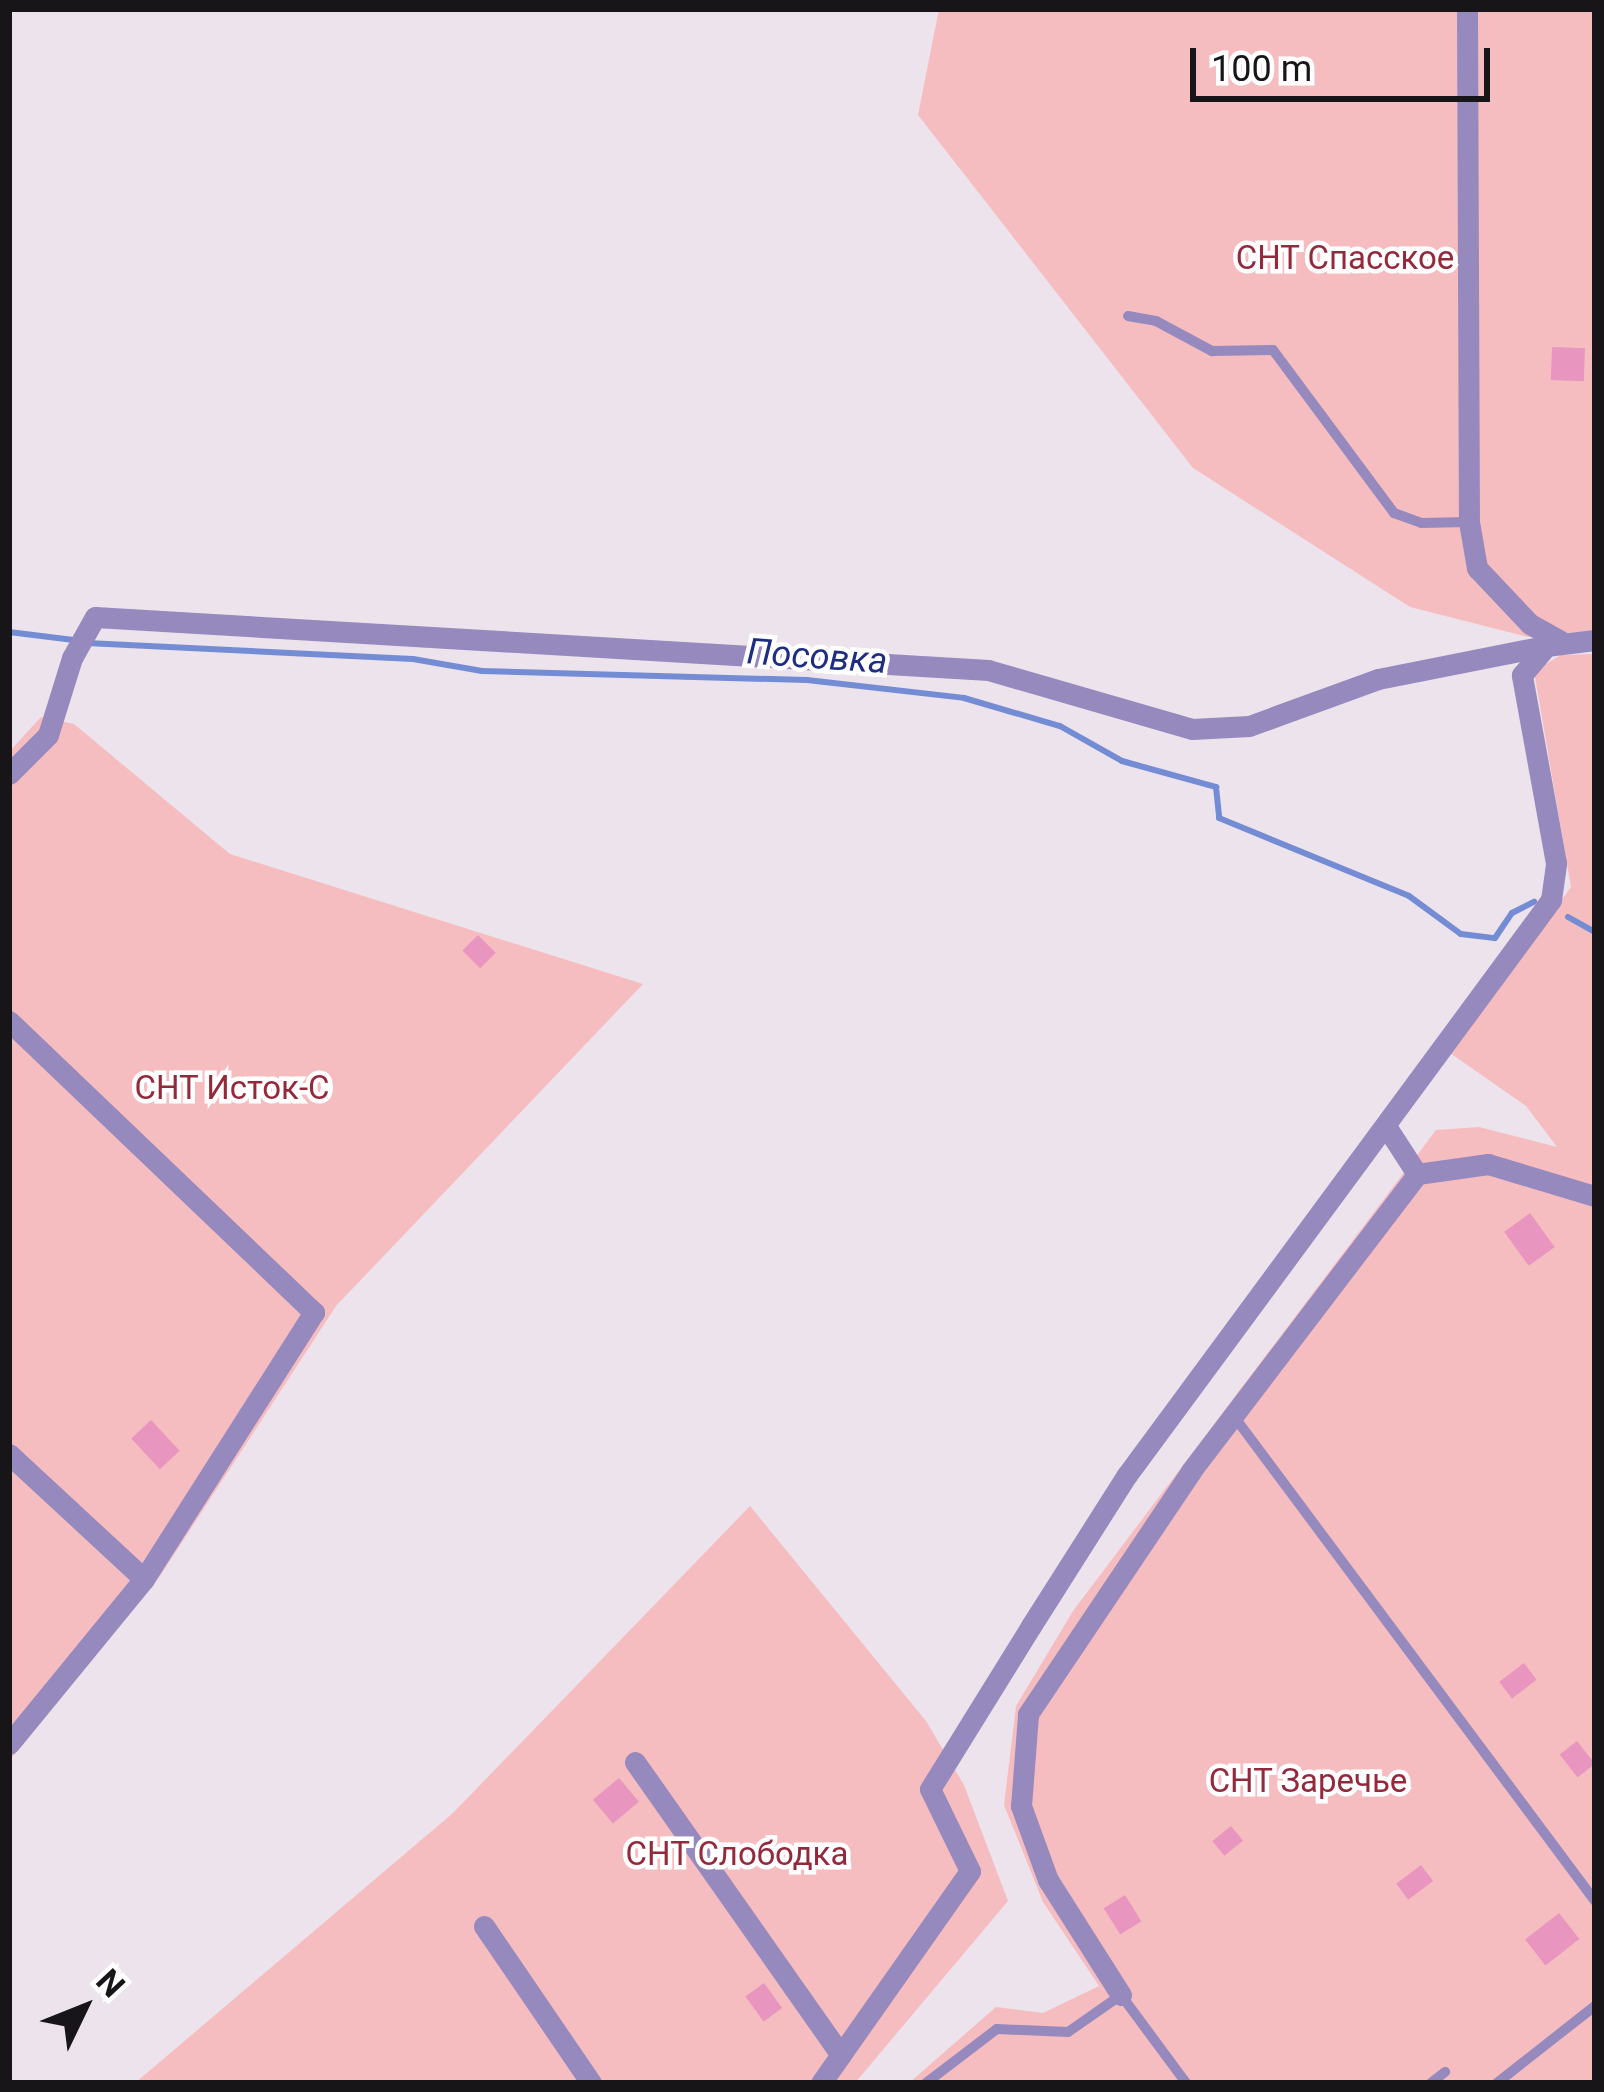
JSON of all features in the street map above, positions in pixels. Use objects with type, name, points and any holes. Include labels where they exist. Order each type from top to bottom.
[{"type":"street","points":[[1467,9],[1469,522],[1477,568],[1554,643]]},
{"type":"street","points":[[9,774],[48,735],[72,658],[95,617],[988,670],[1192,729],[1249,726],[1378,679],[1554,643],[1595,640]]},
{"type":"street","points":[[821,2083],[970,1871],[930,1790],[1127,1475],[1551,900],[1556,863],[1522,675],[1554,643]]},
{"type":"street","points":[[9,1021],[314,1312],[144,1580],[9,1744]]},
{"type":"street","points":[[1386,1126],[1417,1174]]},
{"type":"street","points":[[1121,1995],[1048,1880],[1021,1806],[1019,1751],[1028,1714],[1081,1625],[1417,1174],[1489,1164],[1595,1196]]},
{"type":"street","points":[[9,1454],[144,1580]]},
{"type":"street","points":[[635,1762],[841,2056]]},
{"type":"street","points":[[484,1926],[591,2083]]},
{"type":"lane","points":[[1128,316],[1156,321],[1212,351],[1273,350],[1394,513],[1420,523],[1469,522]]},
{"type":"lane","points":[[1236,1419],[1595,1901]]},
{"type":"lane","points":[[926,2083],[997,2029],[1068,2032],[1121,1995],[1186,2083]]},
{"type":"lane","points":[[1497,2083],[1595,2006]]},
{"type":"lane","points":[[1431,2083],[1445,2072]]},
{"type":"green space","name":"СНТ Спасское","points":[[939,9],[1595,9],[1595,633],[1528,637],[1410,607],[1193,468],[918,115]]},
{"type":"green space","name":"СНТ Заречье","points":[[1595,654],[1595,2083],[909,2083],[996,2007],[1043,2013],[1099,1986],[1043,1902],[1004,1805],[1016,1706],[1073,1611],[1436,1130],[1479,1127],[1557,1147],[1526,1106],[1450,1053],[1571,887],[1534,671],[1561,655]]},
{"type":"green space","name":"СНТ Исток-С","points":[[41,717],[74,724],[230,854],[643,984],[336,1306],[158,1579],[9,1761],[9,752]]},
{"type":"green space","name":"СНТ Слободка","points":[[750,1506],[926,1721],[964,1785],[1008,1901],[855,2083],[135,2083],[453,1813]]},
{"type":"building","points":[[1552,347],[1585,348],[1584,381],[1551,380]]},
{"type":"building","points":[[478,935],[496,953],[480,968],[462,951]]},
{"type":"building","points":[[1530,1213],[1555,1247],[1529,1266],[1504,1232]]},
{"type":"building","points":[[151,1420],[180,1451],[160,1469],[131,1438]]},
{"type":"building","points":[[1524,1663],[1537,1680],[1512,1698],[1499,1682]]},
{"type":"building","points":[[1577,1741],[1595,1764],[1578,1777],[1560,1755]]},
{"type":"building","points":[[619,1778],[639,1802],[613,1824],[593,1800]]},
{"type":"building","points":[[1231,1826],[1243,1841],[1224,1856],[1212,1841]]},
{"type":"building","points":[[1421,1865],[1433,1881],[1408,1900],[1396,1884]]},
{"type":"building","points":[[1125,1895],[1141,1921],[1120,1935],[1104,1908]]},
{"type":"building","points":[[1559,1913],[1579,1939],[1545,1965],[1525,1939]]},
{"type":"building","points":[[764,1983],[782,2008],[764,2022],[745,1997]]},
{"type":"waterway","name":"Посовка","points":[[9,632],[74,640]]},
{"type":"waterway","name":"Посовка","points":[[87,643],[413,659],[482,671],[807,680],[964,698],[1060,726],[1122,761],[1216,787],[1219,818],[1409,896],[1461,934],[1495,938],[1512,913],[1534,902]]},
{"type":"waterway","name":"Посовка","points":[[1568,917],[1595,932]]}]
